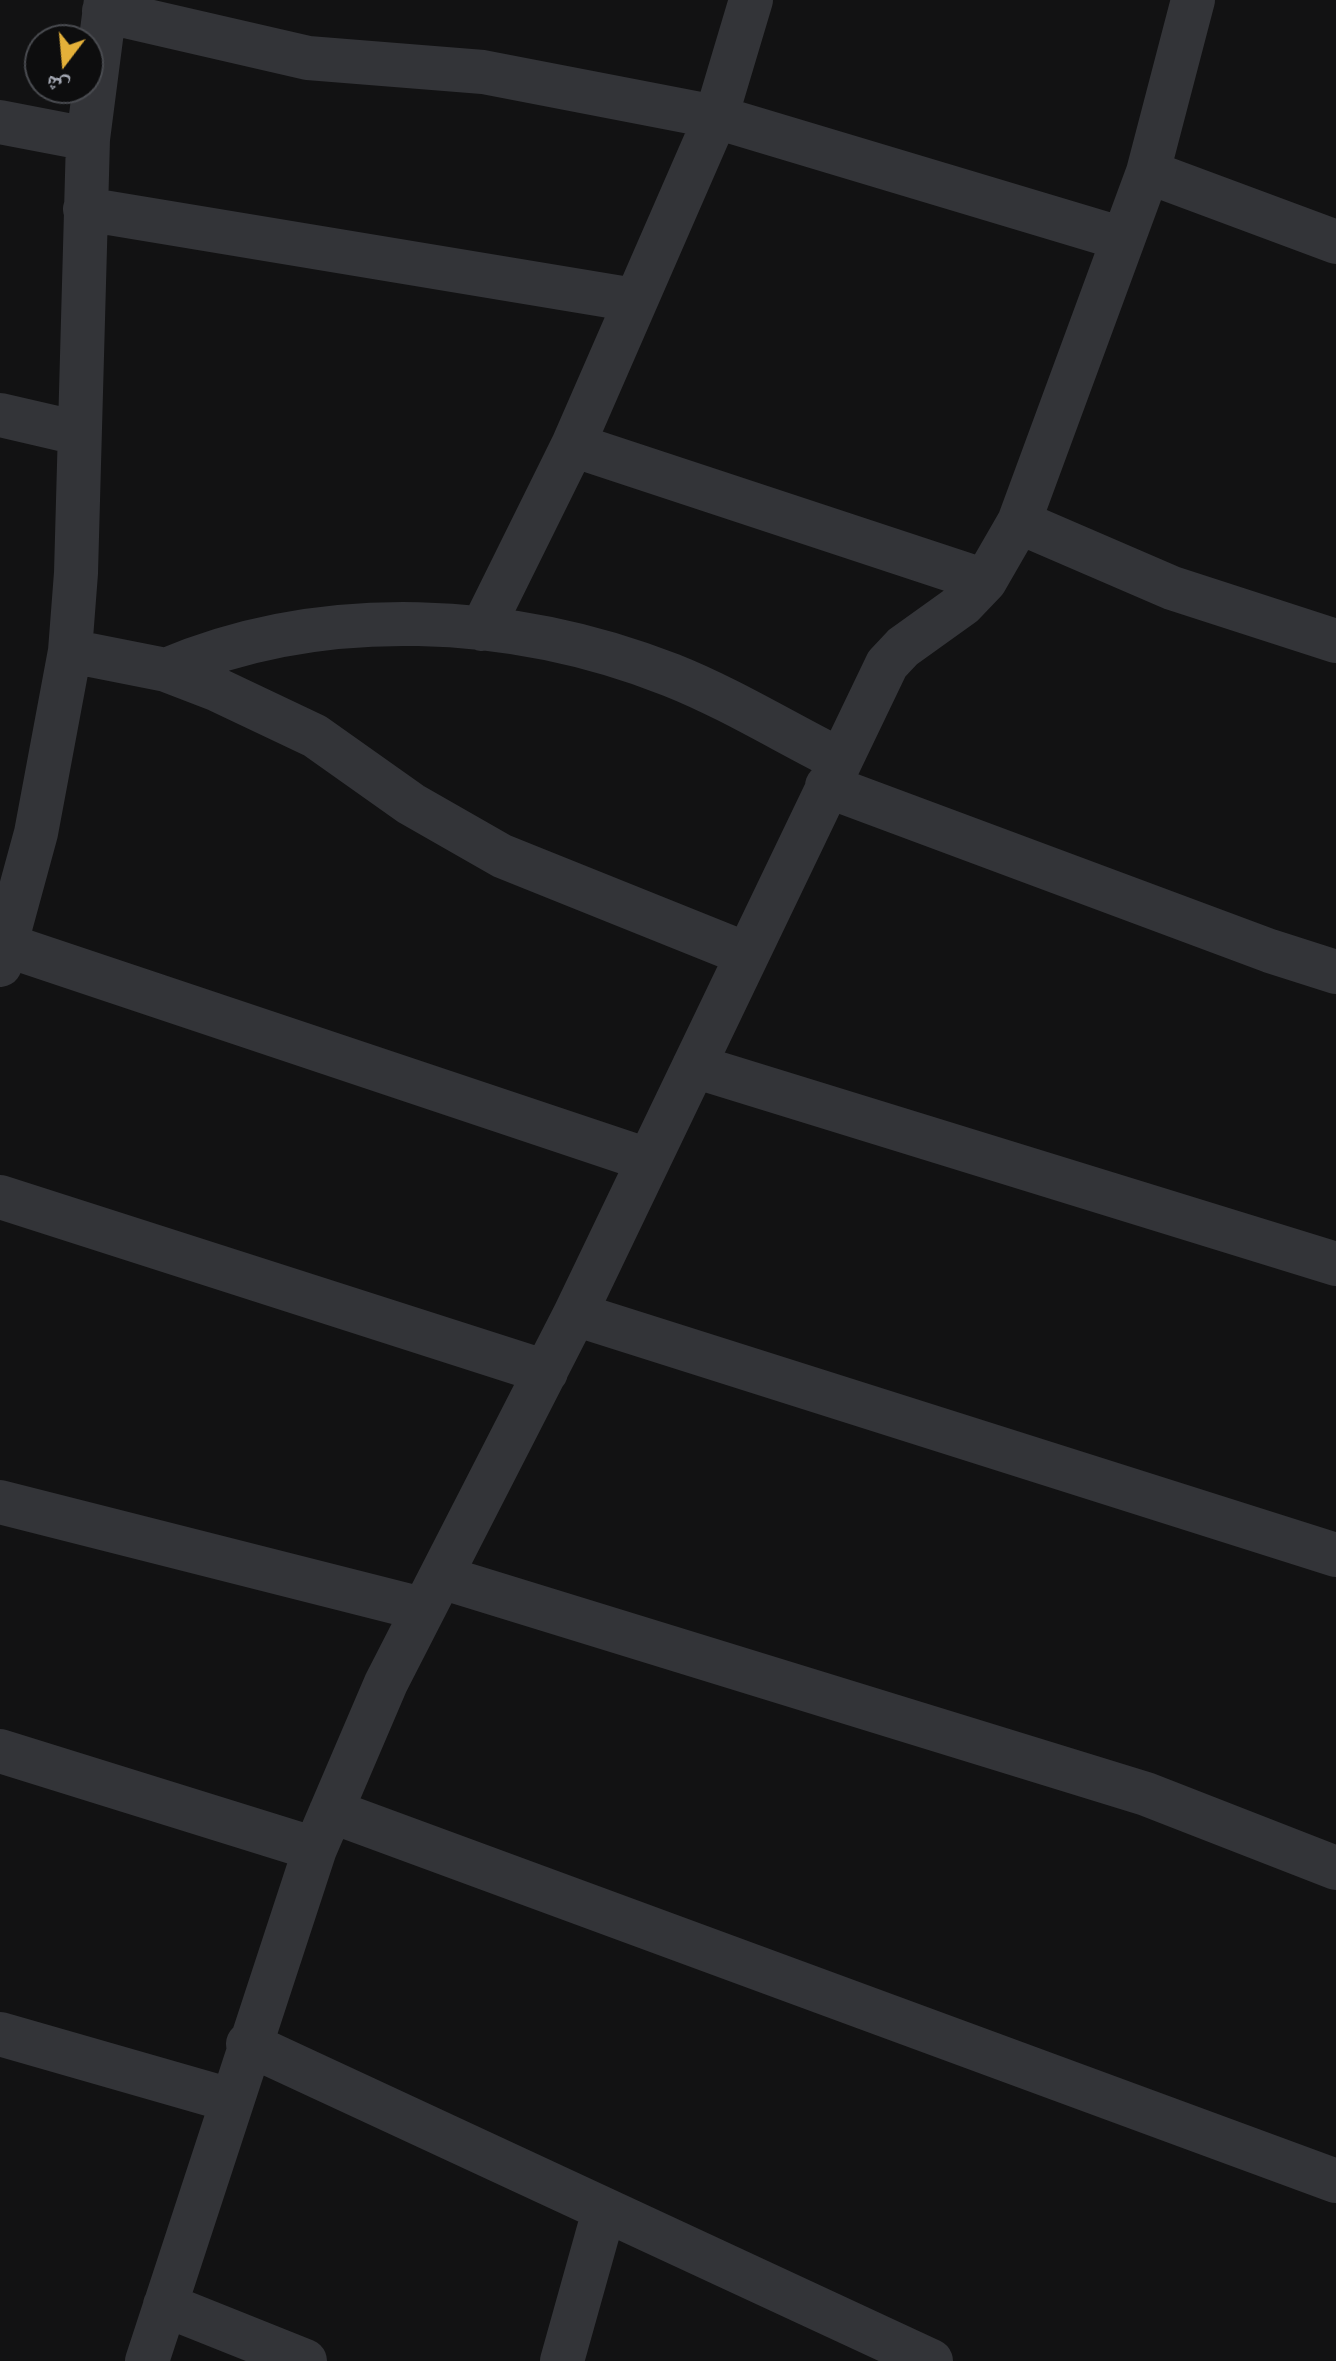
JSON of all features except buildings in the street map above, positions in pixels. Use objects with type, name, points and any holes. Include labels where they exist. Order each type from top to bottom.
[{"type":"street","points":[[482,629],[573,445],[716,117],[751,0]]},
{"type":"street","points":[[147,2361],[248,2044],[323,1830],[386,1683],[575,1314],[887,664],[903,647],[963,604],[985,581],[1019,522],[1148,172],[1193,0]]},
{"type":"street","points":[[648,1160],[2,951],[36,833],[70,651],[76,573],[88,139],[105,6],[308,58],[483,72],[716,117],[1123,239]]},
{"type":"street","points":[[0,122],[88,139]]},
{"type":"street","points":[[1148,172],[1336,242]]},
{"type":"street","points":[[85,209],[634,300]]},
{"type":"street","points":[[0,415],[78,433]]},
{"type":"street","points":[[573,445],[985,581]]},
{"type":"street","points":[[1019,522],[1172,588],[1336,641]]},
{"type":"street","points":[[166,670],[216,649],[322,626],[482,629],[552,639],[672,676],[834,773],[1270,951],[1336,972]]},
{"type":"street","points":[[70,651],[166,670],[218,690],[315,736],[398,796],[502,856],[746,954]]},
{"type":"street","points":[[694,1066],[1336,1264]]},
{"type":"street","points":[[0,1197],[546,1372]]},
{"type":"street","points":[[575,1314],[1336,1555]]},
{"type":"street","points":[[0,1502],[432,1593],[1146,1794],[1336,1868]]},
{"type":"street","points":[[0,1751],[323,1830],[1336,2181]]},
{"type":"street","points":[[0,2034],[230,2100]]},
{"type":"street","points":[[248,2044],[931,2361]]},
{"type":"street","points":[[562,2361],[604,2211]]},
{"type":"street","points":[[165,2305],[305,2361]]}]
